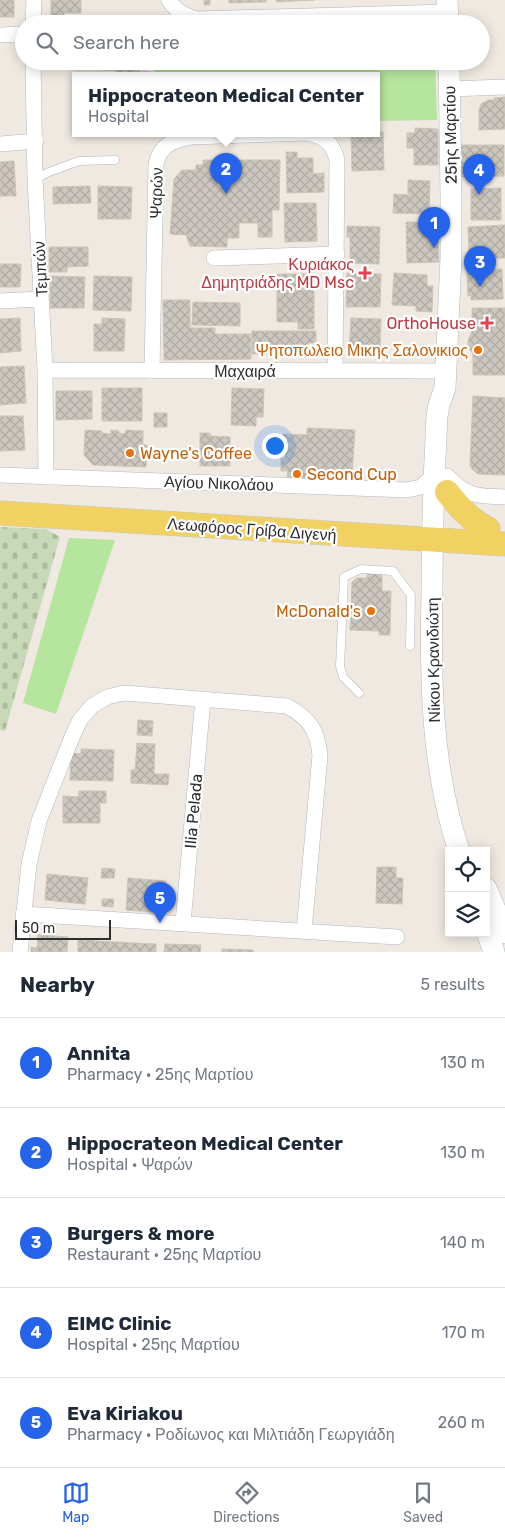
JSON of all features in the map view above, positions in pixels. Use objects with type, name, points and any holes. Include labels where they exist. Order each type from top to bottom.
[{"type":"main road","name":"25ης Μαρτίου","points":[[439,533],[443,481],[437,416],[445,380],[451,258],[449,70]]},
{"type":"main road","points":[[443,481],[462,511],[478,524],[499,535]]},
{"type":"main road","name":"Λεωφόρος Γρίβα Διγενή","points":[[0,500],[439,533]]},
{"type":"main road","name":"Λεωφόρος Γρίβα Διγενή","points":[[0,513],[499,535]]},
{"type":"main road","name":"Νίκου Κρανιδιώτη","points":[[439,533],[432,697],[446,804],[458,847]]},
{"type":"main road","name":"Νίκου Κρανιδιώτη","points":[[439,533],[443,679],[451,757],[456,785],[473,847]]},
{"type":"main road","points":[[488,892],[505,933]]},
{"type":"main road","points":[[489,937],[494,952]]},
{"type":"street","points":[[33,15],[34,0]]},
{"type":"street","points":[[169,0],[178,11],[185,15]]},
{"type":"street","points":[[243,15],[335,7],[448,12]]},
{"type":"street","points":[[0,35],[15,34]]},
{"type":"street","name":"Τεμπών","points":[[33,70],[36,141],[35,179],[44,370],[46,477]]},
{"type":"street","points":[[449,89],[505,87]]},
{"type":"street","name":"Ψαρών","points":[[152,371],[157,157],[167,144],[174,140],[191,137]]},
{"type":"street","name":"Ψαρών","points":[[319,137],[328,142],[335,153],[338,166],[336,371]]},
{"type":"street","points":[[0,144],[36,141]]},
{"type":"street","points":[[214,258],[337,254]]},
{"type":"street","points":[[0,301],[41,299]]},
{"type":"street","name":"Μαχαιρά","points":[[44,370],[336,371],[445,380]]},
{"type":"street","name":"Αγίου Νικολάου","points":[[0,475],[408,490],[443,481]]},
{"type":"street","points":[[443,481],[474,495],[505,497]]},
{"type":"street","points":[[20,952],[29,864],[39,822],[72,737],[80,720],[92,706],[107,697],[124,693],[286,706],[300,713],[312,725],[318,739],[320,755],[304,931]]},
{"type":"street","name":"Ilia Pelada","points":[[183,923],[203,699]]},
{"type":"street","points":[[23,914],[397,936]]},
{"type":"lane","points":[[35,179],[55,169],[80,161],[115,160]]},
{"type":"lane","points":[[359,692],[343,676],[340,666],[344,577],[361,569],[393,571],[411,596],[410,646]]},
{"type":"green space","points":[[155,70],[435,70],[437,120],[380,121],[380,72],[155,72]]},
{"type":"green space","points":[[0,527],[46,529],[60,537],[5,731],[0,730]]},
{"type":"green space","points":[[69,538],[115,540],[56,714],[23,703]]},
{"type":"building","points":[[0,0],[14,0],[14,17],[0,17]]},
{"type":"building","points":[[51,0],[81,0],[81,13],[51,15]]},
{"type":"building","points":[[204,0],[210,0],[210,5],[204,5]]},
{"type":"building","points":[[229,0],[266,0],[266,2],[229,3]]},
{"type":"building","points":[[276,0],[315,0],[276,2]]},
{"type":"building","points":[[116,70],[139,70],[139,72],[116,72]]},
{"type":"building","points":[[505,97],[505,129],[479,130],[479,110],[481,104],[488,100],[494,100],[494,98]]},
{"type":"building","points":[[415,128],[438,129],[438,165],[414,165],[414,148],[407,148],[407,133],[415,133]]},
{"type":"building","points":[[380,132],[383,132],[384,170],[352,171],[351,137],[380,137]]},
{"type":"building","points":[[460,145],[504,145],[504,176],[461,177]]},
{"type":"building","points":[[286,152],[297,152],[297,158],[313,158],[313,174],[324,173],[324,192],[287,193]]},
{"type":"building","points":[[203,160],[280,160],[279,210],[272,210],[272,237],[258,237],[258,223],[239,223],[239,238],[227,238],[227,247],[190,246],[186,235],[170,234],[174,179],[182,170],[196,170],[196,165],[203,165]]},
{"type":"building","points":[[14,161],[16,196],[0,196],[0,162]]},
{"type":"building","points":[[408,180],[430,181],[429,214],[393,213],[394,194],[408,195]]},
{"type":"building","points":[[90,186],[91,203],[53,204],[53,187]]},
{"type":"building","points":[[98,186],[132,187],[131,219],[98,219]]},
{"type":"building","points":[[501,188],[501,220],[471,220],[471,189]]},
{"type":"building","points":[[284,203],[316,203],[317,241],[285,242]]},
{"type":"building","points":[[406,222],[438,222],[439,262],[407,263]]},
{"type":"building","points":[[505,225],[505,258],[493,258],[493,254],[469,254],[468,227]]},
{"type":"building","points":[[347,226],[380,227],[379,264],[350,263],[350,237],[347,237]]},
{"type":"building","points":[[49,247],[88,247],[88,266],[67,267],[67,272],[49,272]]},
{"type":"building","points":[[0,264],[21,264],[20,287],[0,287]]},
{"type":"building","points":[[502,269],[503,299],[471,300],[471,295],[468,296],[467,273],[472,273],[472,270]]},
{"type":"building","points":[[347,273],[381,274],[380,307],[346,307]]},
{"type":"building","points":[[394,273],[427,275],[427,286],[433,286],[432,312],[416,311],[416,306],[392,305]]},
{"type":"building","points":[[277,274],[314,274],[314,329],[298,329],[298,322],[277,322]]},
{"type":"building","points":[[50,276],[85,277],[84,308],[50,308]]},
{"type":"building","points":[[94,276],[132,277],[131,311],[93,310]]},
{"type":"building","points":[[163,300],[190,300],[190,328],[215,328],[215,334],[251,334],[251,359],[164,360]]},
{"type":"building","points":[[193,302],[240,303],[240,326],[192,325]]},
{"type":"building","points":[[472,308],[505,308],[505,375],[473,375],[473,354],[468,343],[472,331]]},
{"type":"building","points":[[20,318],[21,351],[0,353],[0,319]]},
{"type":"building","points":[[102,318],[125,319],[124,351],[94,351],[94,324],[102,324]]},
{"type":"building","points":[[351,318],[381,319],[380,353],[349,352]]},
{"type":"building","points":[[252,331],[316,331],[316,343],[308,343],[308,353],[252,354]]},
{"type":"building","points":[[24,366],[26,403],[0,405],[0,367]]},
{"type":"building","points":[[102,388],[142,388],[142,421],[102,421]]},
{"type":"building","points":[[232,388],[264,389],[263,417],[256,417],[256,426],[231,425]]},
{"type":"building","points":[[56,391],[92,391],[92,419],[56,420]]},
{"type":"building","points":[[473,396],[505,398],[505,475],[478,474],[470,465]]},
{"type":"building","points":[[154,413],[167,413],[167,427],[154,427]]},
{"type":"building","points":[[0,416],[23,416],[25,450],[0,451]]},
{"type":"building","points":[[307,428],[355,430],[352,475],[344,480],[287,477],[288,471],[281,471],[281,458],[285,458],[283,434],[307,435]]},
{"type":"building","points":[[85,430],[102,431],[102,433],[111,434],[111,430],[125,434],[126,430],[143,431],[143,445],[147,445],[146,467],[93,465],[84,455]]},
{"type":"building","points":[[200,433],[210,433],[210,436],[230,437],[230,466],[200,466]]},
{"type":"building","name":"McDonald's","points":[[367,573],[382,573],[382,591],[391,591],[390,635],[379,635],[379,631],[350,630],[352,582],[357,578],[367,578]]},
{"type":"building","points":[[138,720],[153,721],[152,736],[137,735]]},
{"type":"building","points":[[137,743],[155,744],[154,774],[169,774],[168,785],[131,783],[131,770],[135,770]]},
{"type":"building","points":[[81,749],[114,750],[113,781],[70,780],[71,753],[81,754]]},
{"type":"building","points":[[79,791],[106,791],[106,803],[100,803],[100,823],[63,823],[63,796],[78,797]]},
{"type":"building","points":[[377,867],[396,867],[396,878],[403,878],[402,904],[376,903]]},
{"type":"building","points":[[102,868],[115,869],[114,878],[101,878]]},
{"type":"building","points":[[47,874],[88,878],[85,904],[45,900]]},
{"type":"building","points":[[128,878],[166,881],[164,913],[126,910]]},
{"type":"building","points":[[102,899],[114,899],[113,907],[102,906]]},
{"type":"building","points":[[38,935],[68,937],[67,952],[31,952],[31,947],[37,948]]},
{"type":"building","points":[[78,940],[156,944],[156,952],[78,952]]},
{"type":"building","points":[[165,944],[201,945],[200,952],[164,952]]},
{"type":"building","points":[[222,949],[253,950],[253,952],[222,952]]},
{"type":"place","name":"Hippocrateon Medical Center","points":[[226,194]]},
{"type":"place","name":"EIMC Clinic","points":[[479,195]]},
{"type":"place","name":"Annita","points":[[434,248]]},
{"type":"place","name":"Κυριάκος Δημητριάδης MD Msc","points":[[365,273]]},
{"type":"place","name":"Burgers & more","points":[[480,287]]},
{"type":"place","name":"OrthoHouse","points":[[487,323]]},
{"type":"place","name":"Ψητοπωλειο Μικης Σαλονικιος","points":[[478,350]]},
{"type":"place","name":"Wayne's Coffee","points":[[130,453]]},
{"type":"place","name":"Second Cup","points":[[297,474]]},
{"type":"place","name":"McDonald's","points":[[371,611]]},
{"type":"place","name":"Eva Kiriakou","points":[[160,923]]}]
